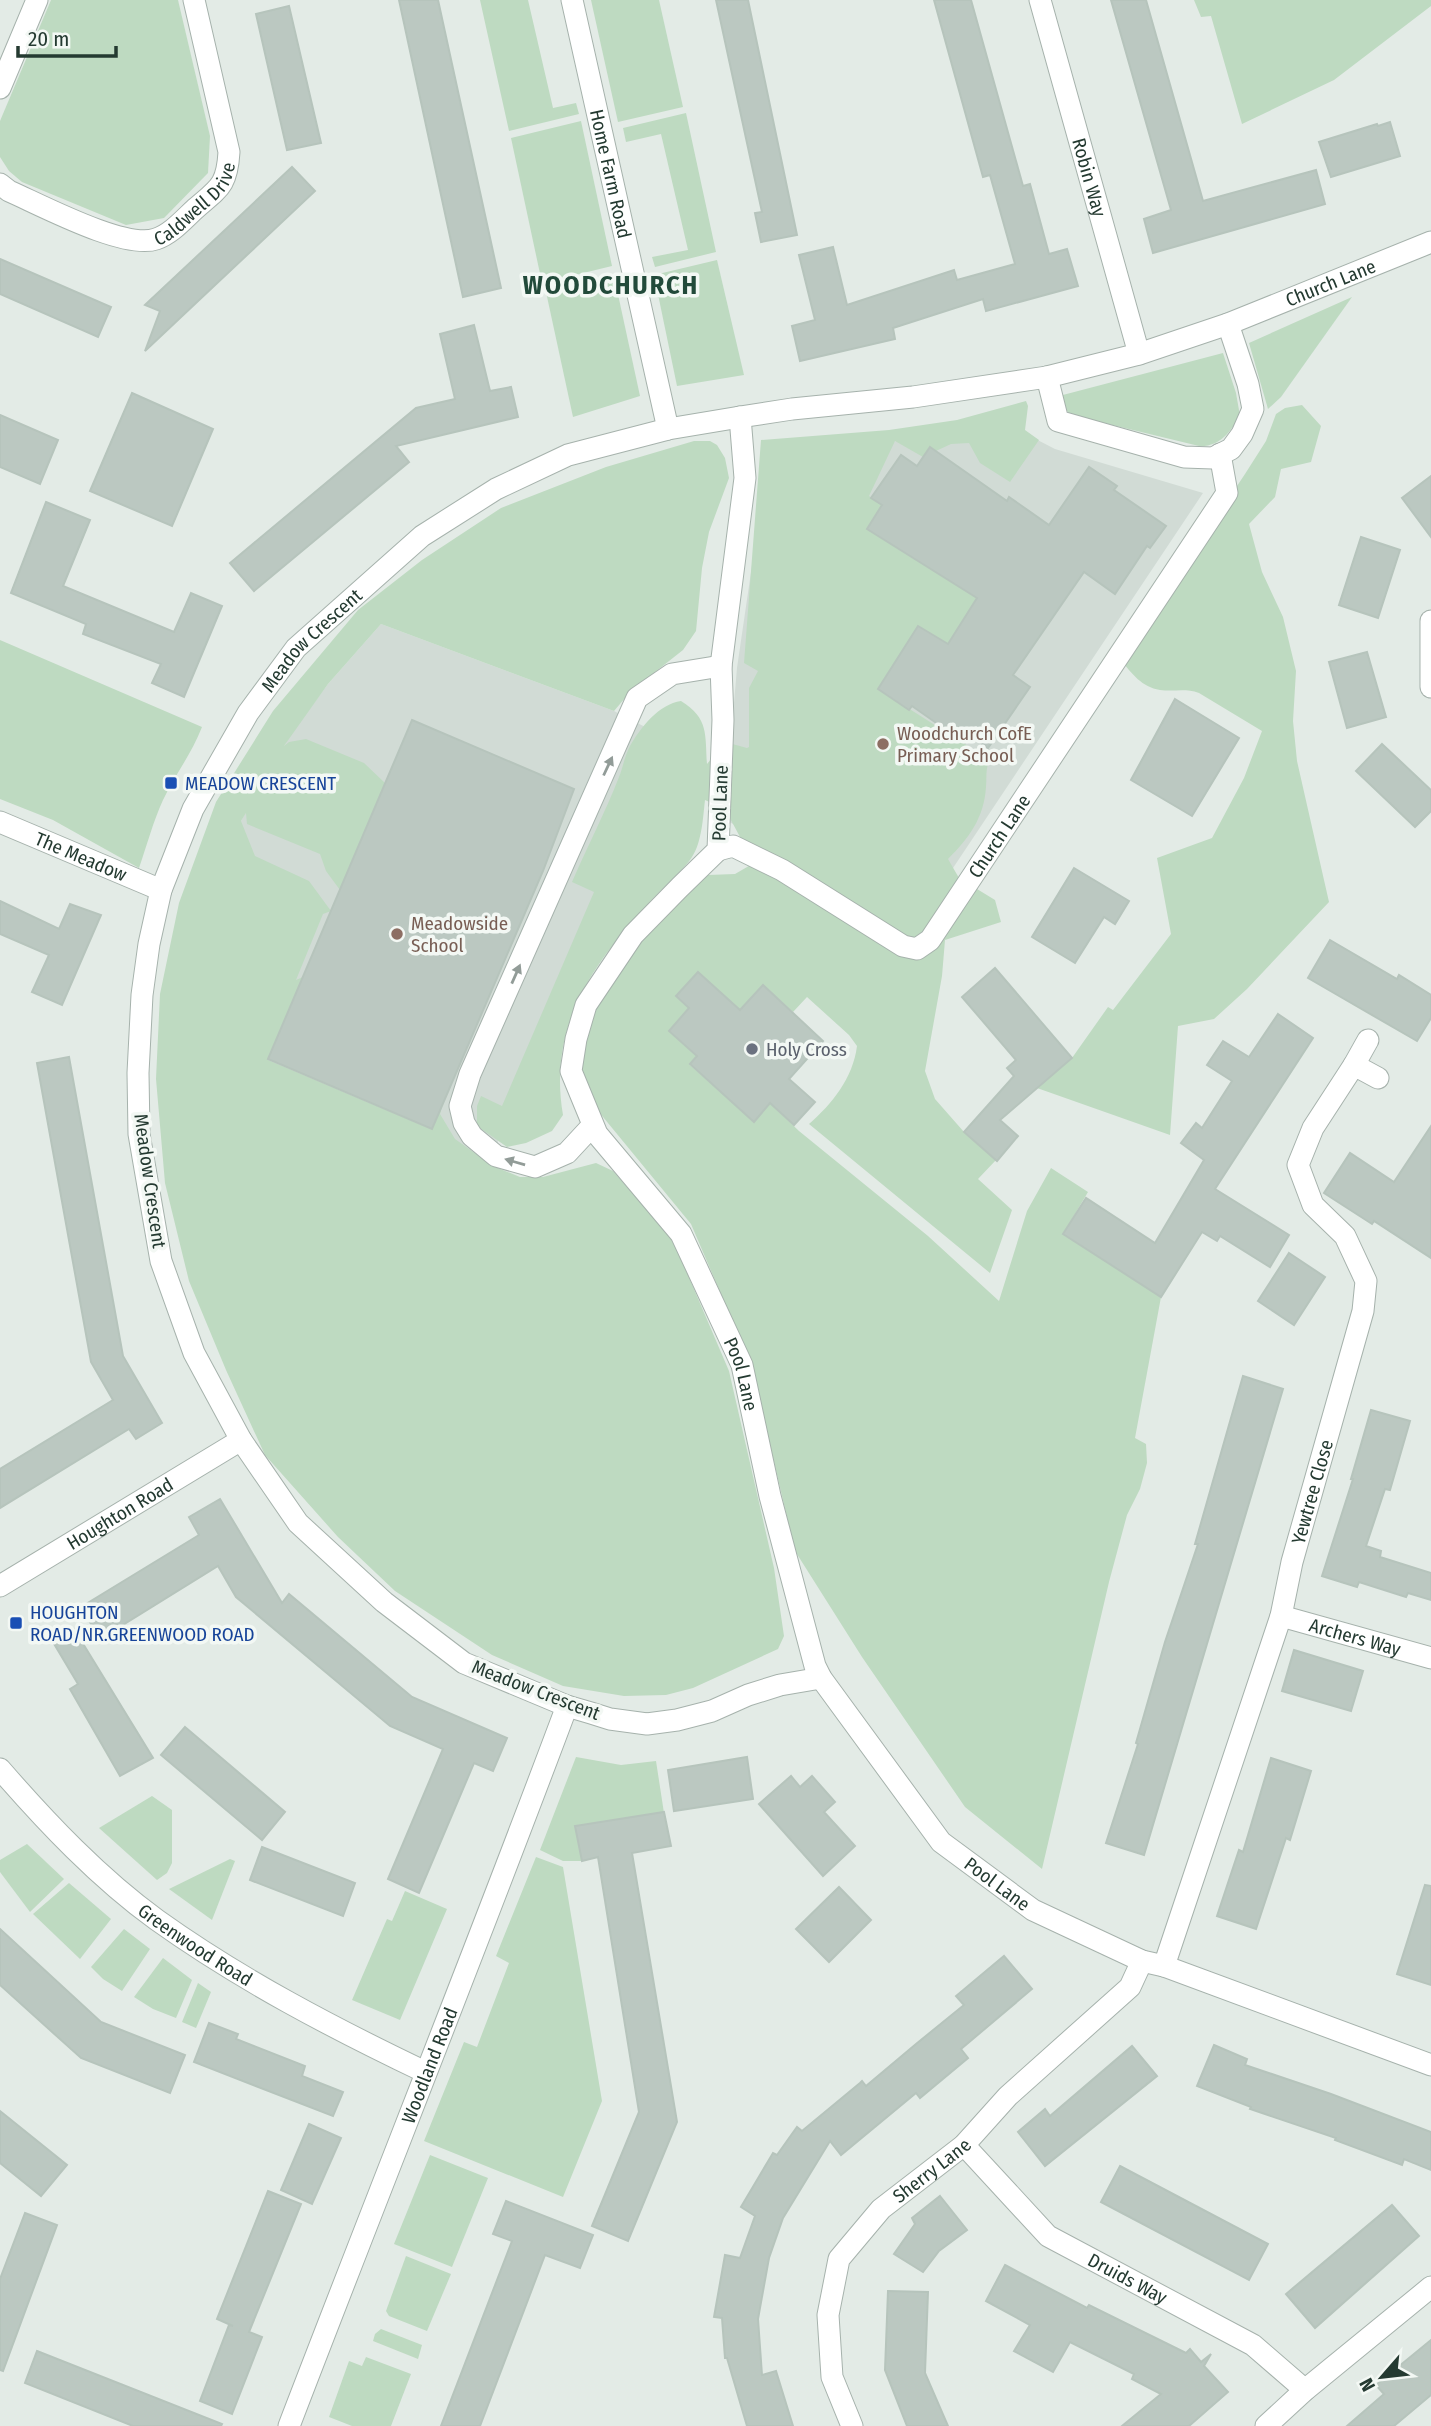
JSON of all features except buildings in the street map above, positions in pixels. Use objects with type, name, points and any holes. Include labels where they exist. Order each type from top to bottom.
[{"type":"street","points":[[0,88],[37,0]]},
{"type":"street","name":"Caldwell Drive","points":[[0,184],[9,191],[121,239],[155,240],[169,232],[222,185],[228,169],[229,152],[194,0]]},
{"type":"street","name":"Home Farm Road","points":[[572,0],[668,429]]},
{"type":"street","name":"Robin Way","points":[[1040,0],[1139,354]]},
{"type":"street","name":"Church Lane","points":[[668,429],[792,409],[914,397],[1047,377],[1139,354],[1228,324],[1431,242]]},
{"type":"street","points":[[1047,377],[1058,421],[1184,457],[1213,458],[1231,449],[1242,434],[1253,409],[1248,384],[1228,324]]},
{"type":"street","name":"Pool Lane","points":[[740,417],[745,478],[721,666],[723,719],[718,850],[633,935],[586,1005],[576,1039],[571,1071],[592,1126],[681,1234],[742,1365],[770,1496],[821,1678],[941,1842],[1033,1910],[1142,1961],[1164,1966],[1431,2065]]},
{"type":"street","name":"Meadow Crescent","points":[[668,429],[568,456],[496,489],[422,536],[296,648],[248,713],[193,809],[161,890],[149,943],[142,995],[138,1073],[139,1134],[161,1261],[194,1353],[241,1440],[299,1523],[384,1602],[464,1663],[567,1706],[610,1718],[647,1724],[677,1720],[712,1711],[780,1685],[821,1678]]},
{"type":"street","name":"Church Lane","points":[[718,850],[733,846],[782,870],[903,946],[917,949],[930,940],[1227,493],[1220,454]]},
{"type":"street","points":[[1431,621],[1431,687]]},
{"type":"street","points":[[592,1126],[567,1153],[535,1167],[496,1156],[472,1136],[464,1123],[460,1106],[471,1074],[637,698],[673,674],[721,666]]},
{"type":"street","name":"The Meadow","points":[[0,822],[161,890]]},
{"type":"street","name":"Yewtree Close","points":[[1164,1966],[1281,1616],[1292,1562],[1363,1311],[1366,1281],[1345,1236],[1313,1205],[1298,1165],[1313,1128],[1368,1040]]},
{"type":"street","points":[[1354,1065],[1378,1078]]},
{"type":"street","name":"Houghton Road","points":[[0,1587],[241,1440]]},
{"type":"street","name":"Archers Way","points":[[1281,1616],[1431,1658]]},
{"type":"street","name":"Woodland Road","points":[[289,2426],[403,2138],[425,2072],[567,1706]]},
{"type":"street","name":"Greenwood Road","points":[[0,1769],[39,1815],[107,1878],[157,1919],[327,2025],[425,2072]]},
{"type":"street","name":"Sherry Lane","points":[[852,2426],[832,2377],[828,2315],[839,2259],[881,2209],[964,2145],[1008,2096],[1130,1987],[1142,1961]]},
{"type":"street","name":"Druids Way","points":[[964,2145],[1048,2236],[1253,2345],[1305,2390]]},
{"type":"street","points":[[1266,2426],[1305,2390],[1431,2287]]},
{"type":"shaded area","name":"Woodchurch CofE Primary School","points":[[1024,433],[1055,449],[1203,493],[915,925],[724,819],[737,668],[769,449]]},
{"type":"shaded area","name":"Meadowside School","points":[[381,624],[614,711],[688,749],[622,905],[498,1141],[493,1166],[171,1021],[241,821],[291,734],[328,684]]},
{"type":"green space","points":[[51,0],[178,0],[210,136],[208,173],[164,218],[126,225],[22,182],[9,171],[0,157],[0,121]]},
{"type":"green space","points":[[480,0],[528,0],[553,108],[576,103],[579,114],[509,131]]},
{"type":"green space","points":[[591,0],[659,0],[683,107],[618,122]]},
{"type":"green space","points":[[1194,0],[1431,0],[1431,6],[1334,80],[1242,124],[1211,16],[1201,17]]},
{"type":"green space","points":[[686,113],[716,252],[655,267],[652,257],[688,250],[661,134],[626,142],[623,128]]},
{"type":"green space","points":[[581,121],[612,266],[542,283],[511,138]]},
{"type":"green space","points":[[717,260],[744,375],[677,386],[654,275]]},
{"type":"green space","points":[[614,276],[640,396],[573,417],[546,292]]},
{"type":"green space","points":[[1352,297],[1281,397],[1268,409],[1249,343]]},
{"type":"green space","points":[[1223,353],[1236,393],[1240,416],[1219,441],[1206,446],[1071,415],[1063,407],[1059,396]]},
{"type":"green space","points":[[1026,401],[1028,406],[1025,430],[1039,440],[1010,482],[980,463],[969,443],[951,444],[923,457],[895,441],[869,496],[882,505],[867,529],[977,598],[948,644],[918,626],[878,689],[990,760],[985,798],[979,818],[963,843],[948,859],[959,878],[995,900],[1001,922],[945,940],[942,976],[925,1071],[935,1099],[964,1132],[996,1160],[978,1179],[1012,1210],[990,1273],[809,1124],[840,1090],[851,1069],[857,1046],[849,1035],[807,997],[793,1012],[763,985],[740,1010],[698,972],[689,1008],[669,1031],[697,1056],[690,1065],[754,1121],[770,1103],[799,1131],[928,1236],[999,1301],[1027,1211],[1051,1168],[1088,1192],[1063,1234],[1161,1297],[1135,1438],[1146,1444],[1147,1463],[1140,1489],[1127,1515],[1109,1582],[1042,1869],[965,1807],[862,1657],[795,1551],[751,1364],[691,1224],[594,1106],[579,1069],[584,1034],[605,983],[671,904],[708,875],[735,874],[754,863],[725,809],[705,800],[700,837],[692,857],[627,927],[592,975],[568,1026],[560,1083],[563,1115],[552,1131],[526,1143],[507,1147],[477,1126],[477,1106],[481,1096],[502,1106],[594,892],[572,882],[614,790],[628,750],[640,731],[658,712],[681,701],[697,714],[704,728],[707,764],[725,742],[749,747],[749,688],[758,671],[744,663],[761,440],[889,430],[957,420]]},
{"type":"green space","points":[[1302,405],[1321,426],[1311,462],[1281,469],[1275,497],[1249,524],[1262,572],[1283,617],[1296,671],[1293,721],[1297,761],[1329,902],[1247,989],[1214,1019],[1178,1026],[1170,1135],[1037,1088],[1072,1058],[1108,1007],[1113,1010],[1171,934],[1157,858],[1212,838],[1244,778],[1262,731],[1199,693],[1160,690],[1148,686],[1133,675],[1121,660],[1266,441],[1276,414],[1285,408]]},
{"type":"green space","points":[[694,441],[710,441],[717,445],[725,458],[729,478],[709,532],[702,568],[696,631],[683,650],[631,691],[614,711],[381,624],[328,684],[284,746],[289,742],[306,739],[364,763],[385,783],[340,890],[326,871],[320,854],[247,824],[246,813],[241,821],[255,856],[309,881],[331,911],[323,914],[296,980],[303,977],[268,1060],[431,1129],[444,1100],[440,1114],[455,1139],[493,1166],[520,1177],[543,1177],[596,1163],[613,1171],[673,1240],[729,1371],[774,1568],[784,1636],[778,1649],[693,1688],[666,1695],[624,1696],[563,1686],[492,1655],[395,1591],[338,1537],[265,1455],[189,1281],[165,1183],[156,1079],[160,994],[179,903],[216,802],[273,711],[358,610],[422,560],[501,508],[606,467]]},
{"type":"green space","points":[[0,640],[202,727],[163,800],[139,868],[53,820],[0,799]]},
{"type":"green space","points":[[576,1757],[621,1765],[656,1761],[664,1813],[575,1826],[582,1861],[563,1861],[540,1850]]},
{"type":"green space","points":[[152,1796],[172,1810],[172,1863],[167,1873],[157,1880],[99,1828]]},
{"type":"green space","points":[[27,1844],[64,1879],[30,1912],[0,1872],[0,1860]]},
{"type":"green space","points":[[536,1857],[563,1867],[602,2101],[563,2197],[424,2141],[464,2042],[477,2047],[509,1963],[496,1956]]},
{"type":"green space","points":[[230,1859],[235,1861],[212,1920],[169,1889]]},
{"type":"green space","points":[[69,1883],[111,1919],[80,1959],[33,1914]]},
{"type":"green space","points":[[405,1891],[447,1909],[400,2020],[352,2000],[387,1919],[392,1921]]},
{"type":"green space","points":[[124,1929],[150,1949],[122,1991],[103,1979],[91,1967]]},
{"type":"green space","points":[[163,1958],[192,1980],[176,2018],[153,2009],[134,1997]]},
{"type":"green space","points":[[198,1983],[211,1992],[196,2028],[182,2022]]},
{"type":"green space","points":[[430,2155],[488,2178],[452,2267],[394,2244]]},
{"type":"green space","points":[[406,2256],[451,2274],[427,2331],[389,2316],[386,2311]]},
{"type":"green space","points":[[381,2329],[422,2345],[418,2359],[373,2341],[375,2334]]},
{"type":"green space","points":[[366,2357],[411,2374],[391,2426],[352,2426],[329,2417],[349,2361],[362,2366]]},
{"type":"place","name":"Woodchurch CofE Primary School","points":[[883,744]]},
{"type":"place","name":"MEADOW CRESCENT","points":[[171,783]]},
{"type":"place","name":"Meadowside School","points":[[397,934]]},
{"type":"place","name":"Holy Cross","points":[[752,1049]]},
{"type":"place","name":"HOUGHTON ROAD/NR.GREENWOOD ROAD","points":[[16,1623]]},
{"type":"district","name":"WOODCHURCH","points":[[611,285]]}]
